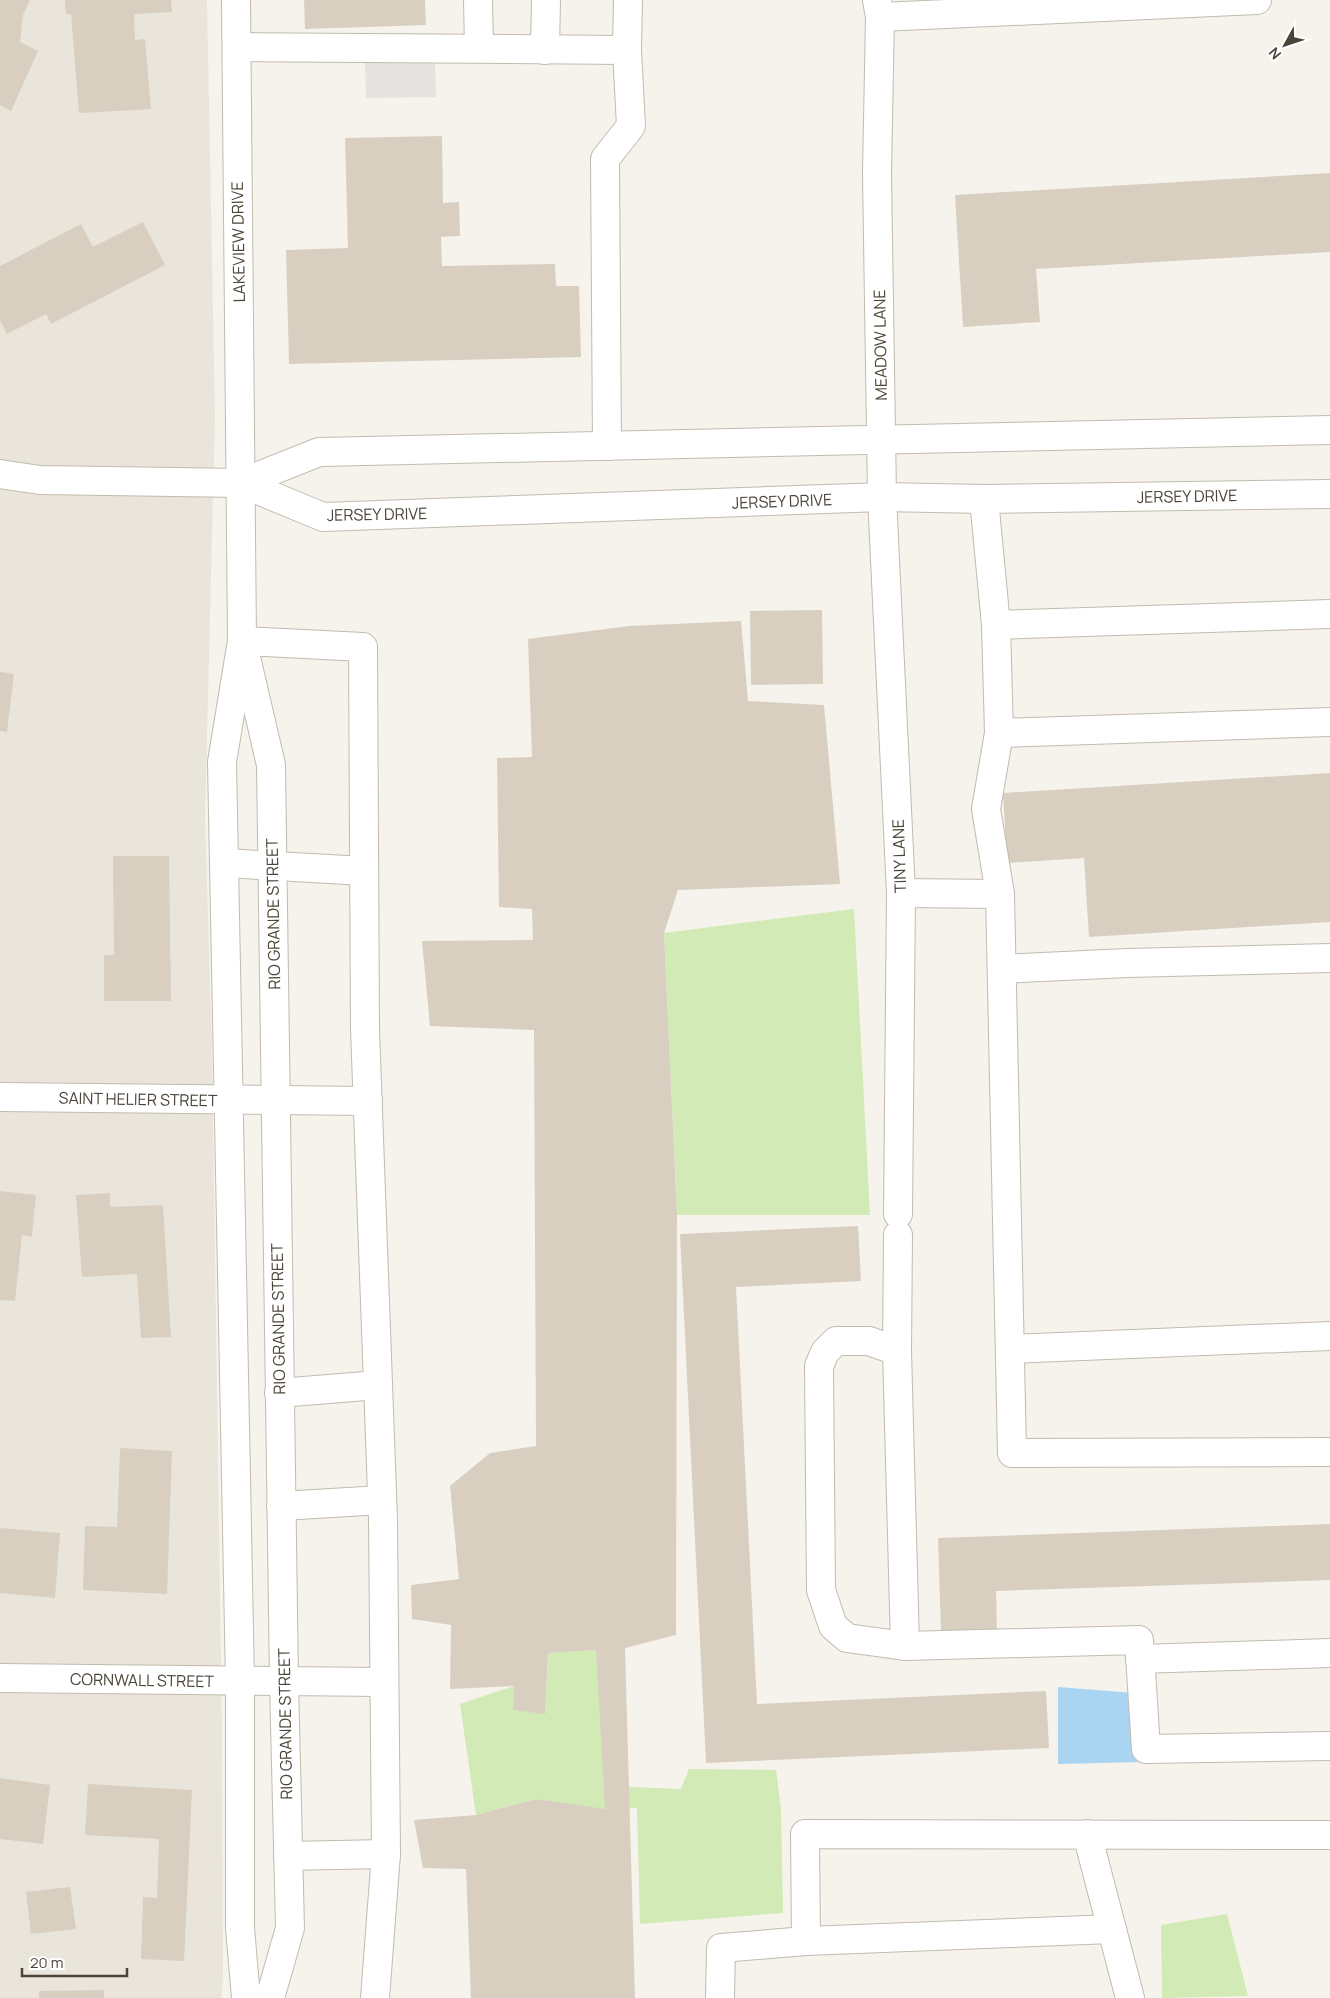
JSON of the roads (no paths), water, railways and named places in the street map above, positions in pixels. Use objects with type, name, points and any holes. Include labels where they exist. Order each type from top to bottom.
[{"type":"street","name":"LAKEVIEW DRIVE","points":[[236,0],[241,483]]},
{"type":"street","points":[[478,0],[479,48]]},
{"type":"street","points":[[545,50],[546,0]]},
{"type":"street","points":[[607,446],[605,159],[631,126],[627,50],[628,0]]},
{"type":"street","points":[[878,8],[1257,0]]},
{"type":"street","name":"MEADOW LANE","points":[[878,8],[878,192],[882,497]]},
{"type":"street","points":[[236,47],[627,50]]},
{"type":"street","name":"JERSEY DRIVE","points":[[241,483],[320,452],[881,442],[1330,430]]},
{"type":"street","name":"JERSEY DRIVE","points":[[0,474],[40,480],[241,483],[323,517],[882,497],[984,498],[1330,494]]},
{"type":"street","name":"RIO GRANDE STREET","points":[[241,483],[242,641],[222,762],[227,1100],[240,1682],[240,1928],[246,1998]]},
{"type":"street","name":"TINY LANE","points":[[882,497],[901,893],[897,1351],[905,1646]]},
{"type":"street","points":[[984,498],[996,625],[999,733],[986,810],[1000,894],[1012,1452],[1330,1452]]},
{"type":"street","points":[[996,625],[1330,614]]},
{"type":"street","points":[[242,641],[363,647],[368,1101],[382,1500],[386,1854],[375,1998]]},
{"type":"street","name":"RIO GRANDE STREET","points":[[242,641],[271,765],[281,1506],[290,1928],[270,1998]]},
{"type":"street","points":[[999,733],[1330,722]]},
{"type":"street","points":[[224,863],[364,871]]},
{"type":"street","points":[[901,893],[1000,894]]},
{"type":"street","points":[[1002,969],[1127,963],[1330,958]]},
{"type":"street","name":"SAINT HELIER STREET","points":[[0,1097],[368,1101]]},
{"type":"street","points":[[1010,1349],[1330,1336]]},
{"type":"street","points":[[897,1351],[869,1342],[836,1341],[825,1352],[819,1366],[821,1590],[833,1626],[847,1638],[905,1646],[1139,1640],[1146,1749],[1330,1746]]},
{"type":"street","points":[[280,1393],[378,1385]]},
{"type":"street","points":[[281,1506],[382,1500]]},
{"type":"street","points":[[1140,1659],[1330,1653]]},
{"type":"street","name":"CORNWALL STREET","points":[[0,1678],[384,1682]]},
{"type":"street","points":[[806,1941],[805,1834],[1330,1834]]},
{"type":"street","points":[[1087,1834],[1130,1998]]},
{"type":"street","points":[[288,1856],[386,1854]]},
{"type":"street","points":[[720,1998],[721,1948],[806,1941],[1112,1929]]},
{"type":"water","points":[[1058,1687],[1134,1693],[1142,1762],[1058,1764]]}]
